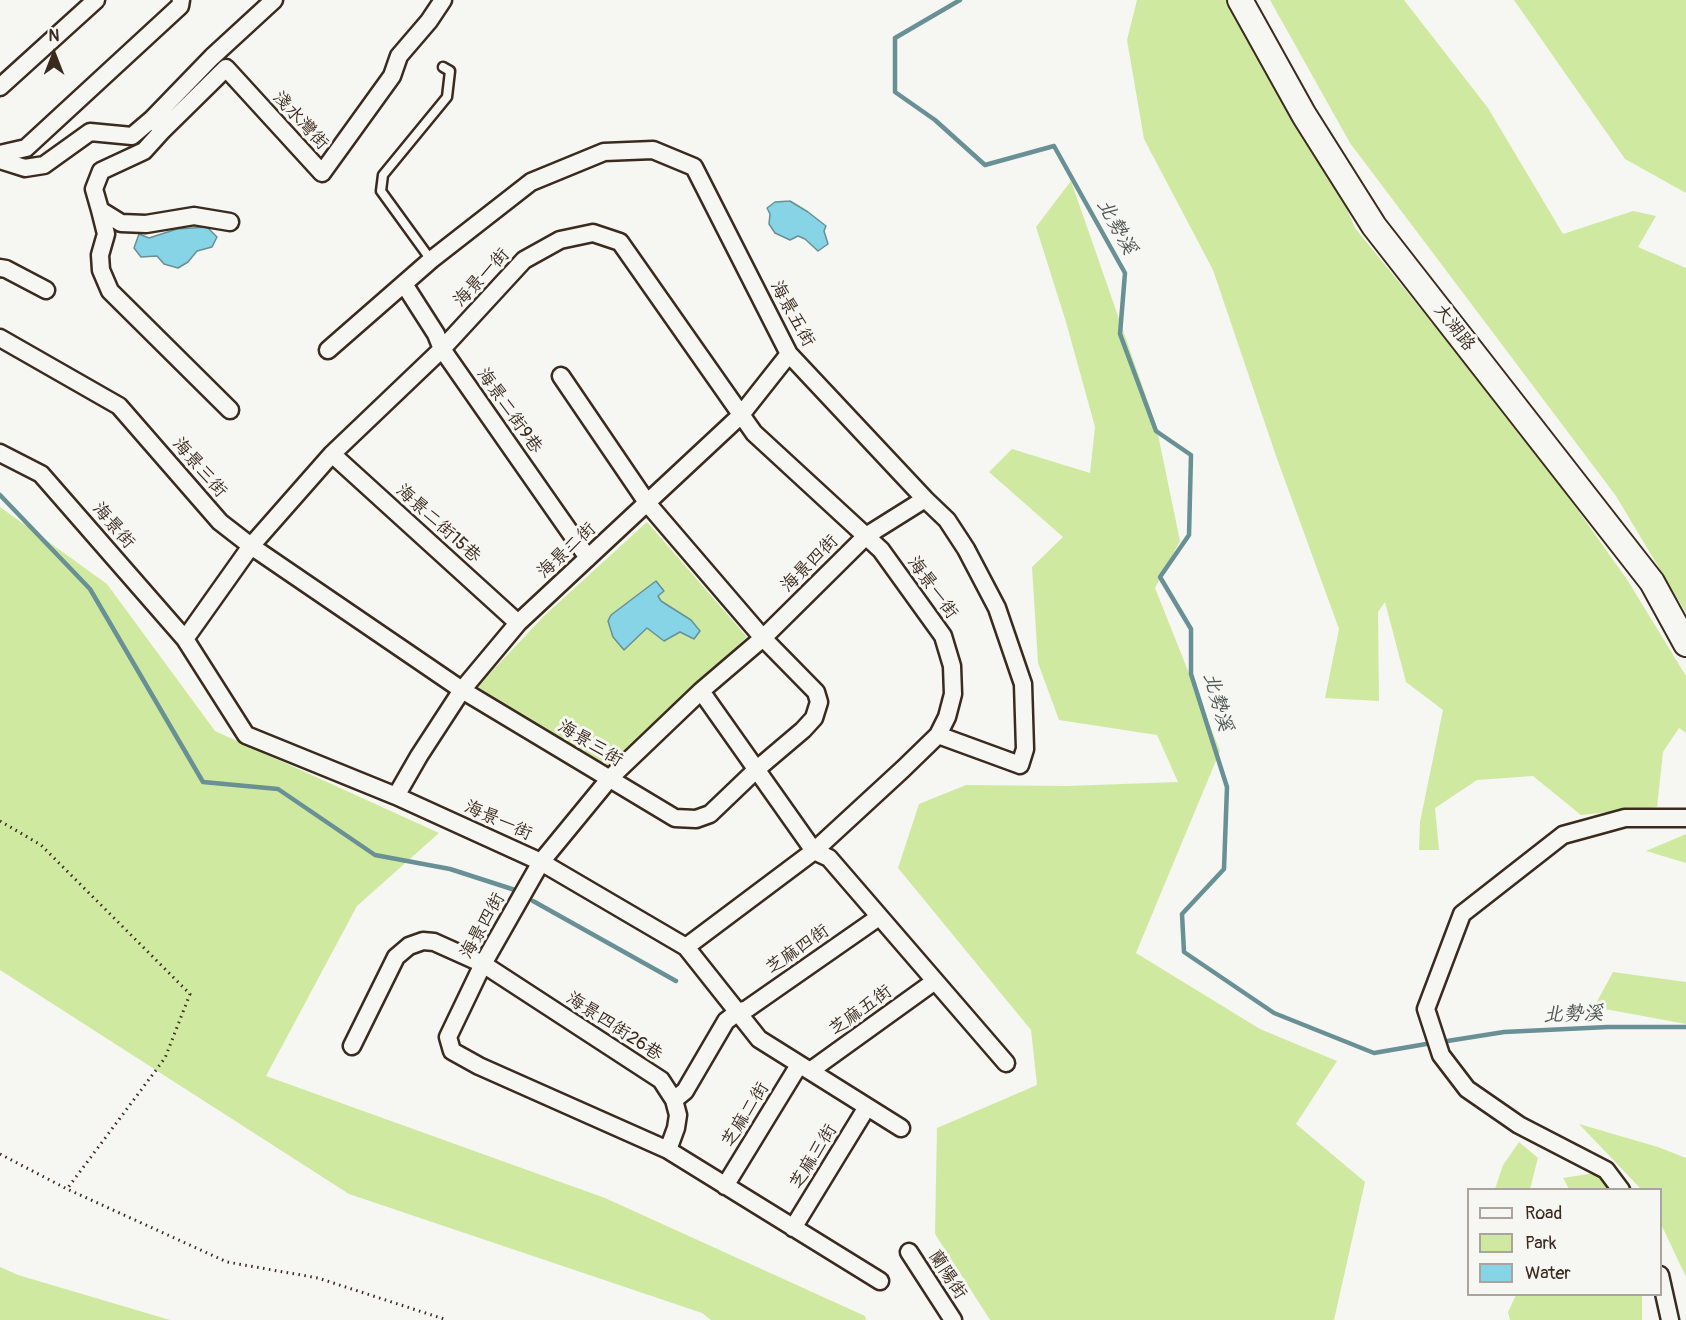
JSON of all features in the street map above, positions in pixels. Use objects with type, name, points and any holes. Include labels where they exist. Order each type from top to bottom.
[{"type":"street","points":[[0,87],[96,0]]},
{"type":"street","points":[[0,154],[26,148],[180,6],[181,0]]},
{"type":"street","name":"淺水灣街","points":[[158,125],[212,57],[274,0]]},
{"type":"street","name":"淺水灣街","points":[[0,160],[25,168],[44,165],[90,132],[132,136],[158,125],[226,69],[322,173],[392,76],[399,56],[429,21],[443,0]]},
{"type":"street","name":"大湖路","points":[[1240,0],[1304,115],[1374,226],[1652,582],[1686,644]]},
{"type":"street","points":[[158,125],[144,151],[101,171],[94,189],[106,234],[100,255],[101,270],[110,291],[230,410]]},
{"type":"street","name":"海景五街","points":[[328,350],[431,260],[531,182],[604,152],[653,150],[694,167],[789,354],[925,500],[947,520],[966,549],[997,608],[1023,684],[1025,749],[1020,765],[938,735]]},
{"type":"street","points":[[100,210],[121,223],[146,224],[194,216],[230,222]]},
{"type":"street","name":"海景一街","points":[[593,233],[620,242],[740,416],[754,433],[880,550],[943,636],[952,666],[953,694],[947,717],[938,735],[814,852],[686,947],[541,862],[396,796],[246,735],[185,639],[251,546],[332,454],[442,349],[524,260],[560,240],[593,233]]},
{"type":"street","points":[[0,268],[46,290]]},
{"type":"street","name":"海景二街9巷","points":[[404,284],[436,334],[442,349],[588,558]]},
{"type":"street","name":"海景三街","points":[[0,338],[119,406],[220,522],[251,546],[462,690],[675,818],[696,819],[710,814],[814,718],[819,702],[816,692],[763,638],[648,504],[561,376]]},
{"type":"street","name":"海景二街","points":[[396,796],[462,690],[518,623],[740,416],[789,354]]},
{"type":"street","name":"海景街","points":[[0,453],[41,474],[185,639]]},
{"type":"street","name":"海景二街15巷","points":[[332,454],[518,623]]},
{"type":"street","name":"海景四街","points":[[880,1281],[668,1150],[479,1066],[452,1051],[448,1037],[483,964],[541,862],[610,778],[701,691],[763,638],[866,536],[925,500]]},
{"type":"street","points":[[701,691],[814,852],[829,858],[1006,1063]]},
{"type":"street","points":[[1620,1188],[1606,1170],[1519,1125],[1467,1089],[1440,1052],[1426,1009],[1462,914],[1563,835],[1625,818],[1686,818]]},
{"type":"street","name":"芝麻四街","points":[[674,1100],[685,1091],[726,1021],[738,1012],[747,1009],[879,916]]},
{"type":"street","name":"海景四街26巷","points":[[352,1046],[396,957],[409,946],[423,941],[434,942],[483,964],[661,1080],[674,1100]]},
{"type":"street","points":[[686,947],[759,1039],[902,1128]]},
{"type":"street","name":"芝麻五街","points":[[805,1068],[935,981]]},
{"type":"street","name":"芝麻二街","points":[[725,1186],[805,1068]]},
{"type":"street","points":[[668,1150],[678,1115],[674,1100]]},
{"type":"street","name":"芝麻三街","points":[[793,1228],[867,1107]]},
{"type":"street","name":"蘭陽街","points":[[909,1252],[953,1320]]},
{"type":"street","points":[[1662,1284],[1670,1320]]},
{"type":"lane","points":[[431,260],[381,191],[383,175],[447,97],[450,71],[443,67]]},
{"type":"path","points":[[0,821],[40,845],[190,994],[165,1058],[68,1189]]},
{"type":"path","points":[[0,1154],[68,1189],[227,1262],[318,1278],[447,1320]]},
{"type":"green space","points":[[1137,0],[1235,0],[1329,167],[1355,228],[1533,447],[1628,581],[1686,676],[1686,733],[1679,728],[1663,752],[1657,807],[1581,815],[1533,776],[1477,780],[1435,808],[1439,850],[1419,850],[1420,822],[1443,710],[1406,682],[1385,602],[1378,612],[1379,701],[1325,698],[1339,629],[1275,453],[1213,270],[1144,139],[1127,40]]},
{"type":"green space","points":[[1270,0],[1404,0],[1488,108],[1563,234],[1633,211],[1656,216],[1638,247],[1686,268],[1686,613],[1616,496],[1350,143]]},
{"type":"green space","points":[[1514,0],[1686,0],[1686,193],[1625,159]]},
{"type":"green space","points":[[1071,181],[1156,425],[1180,541],[1155,588],[1220,751],[1136,953],[1260,1029],[1337,1061],[1296,1124],[1365,1182],[1334,1320],[990,1320],[935,1234],[937,1128],[1037,1085],[1031,1030],[898,868],[919,804],[966,785],[1067,786],[1178,782],[1157,735],[1059,720],[1038,663],[1032,567],[1063,537],[989,472],[1012,449],[1090,473],[1095,427],[1066,322],[1036,227]]},
{"type":"green space","points":[[0,507],[107,584],[215,731],[439,833],[357,906],[266,1076],[605,1198],[865,1316],[866,1320],[711,1320],[702,1313],[349,1194],[0,970]]},
{"type":"green space","points":[[647,522],[747,637],[608,771],[477,687],[544,616]]},
{"type":"green space","points":[[1686,834],[1686,863],[1646,851]]},
{"type":"green space","points":[[1613,972],[1686,982],[1686,1024],[1594,1007]]},
{"type":"green space","points":[[1579,1124],[1658,1147],[1686,1158],[1686,1277],[1662,1226],[1662,1188],[1640,1188]]},
{"type":"green space","points":[[1519,1142],[1538,1158],[1530,1188],[1495,1188],[1503,1165]]},
{"type":"green space","points":[[1601,1172],[1608,1188],[1568,1188],[1563,1178]]},
{"type":"green space","points":[[0,1267],[18,1275],[170,1320],[0,1320]]},
{"type":"green space","points":[[1516,1296],[1642,1296],[1642,1320],[1510,1320],[1508,1312]]},
{"type":"water","points":[[790,201],[826,226],[824,231],[828,244],[818,251],[798,236],[790,240],[775,233],[769,224],[770,214],[767,208],[775,202]]},
{"type":"water","points":[[207,227],[217,237],[212,247],[197,251],[188,262],[178,268],[164,264],[157,256],[141,257],[134,248],[139,234],[149,238],[177,229]]},
{"type":"water","points":[[656,581],[664,591],[658,596],[661,601],[691,620],[700,631],[694,639],[680,632],[664,641],[647,628],[624,650],[613,637],[608,621],[611,615]]},
{"type":"waterway","name":"北勢溪","points":[[960,0],[895,38],[895,92],[935,120],[985,165],[1054,146],[1125,273],[1120,334],[1156,431],[1191,455],[1189,535],[1160,577],[1191,629],[1191,674],[1227,787],[1224,869],[1182,914],[1184,952],[1274,1013],[1374,1053],[1432,1043]]},
{"type":"waterway","points":[[0,495],[90,589],[203,782],[278,789],[375,855],[450,869],[515,890]]},
{"type":"waterway","points":[[533,901],[676,981]]},
{"type":"waterway","name":"北勢溪","points":[[1441,1042],[1504,1032],[1608,1027],[1686,1027]]}]
